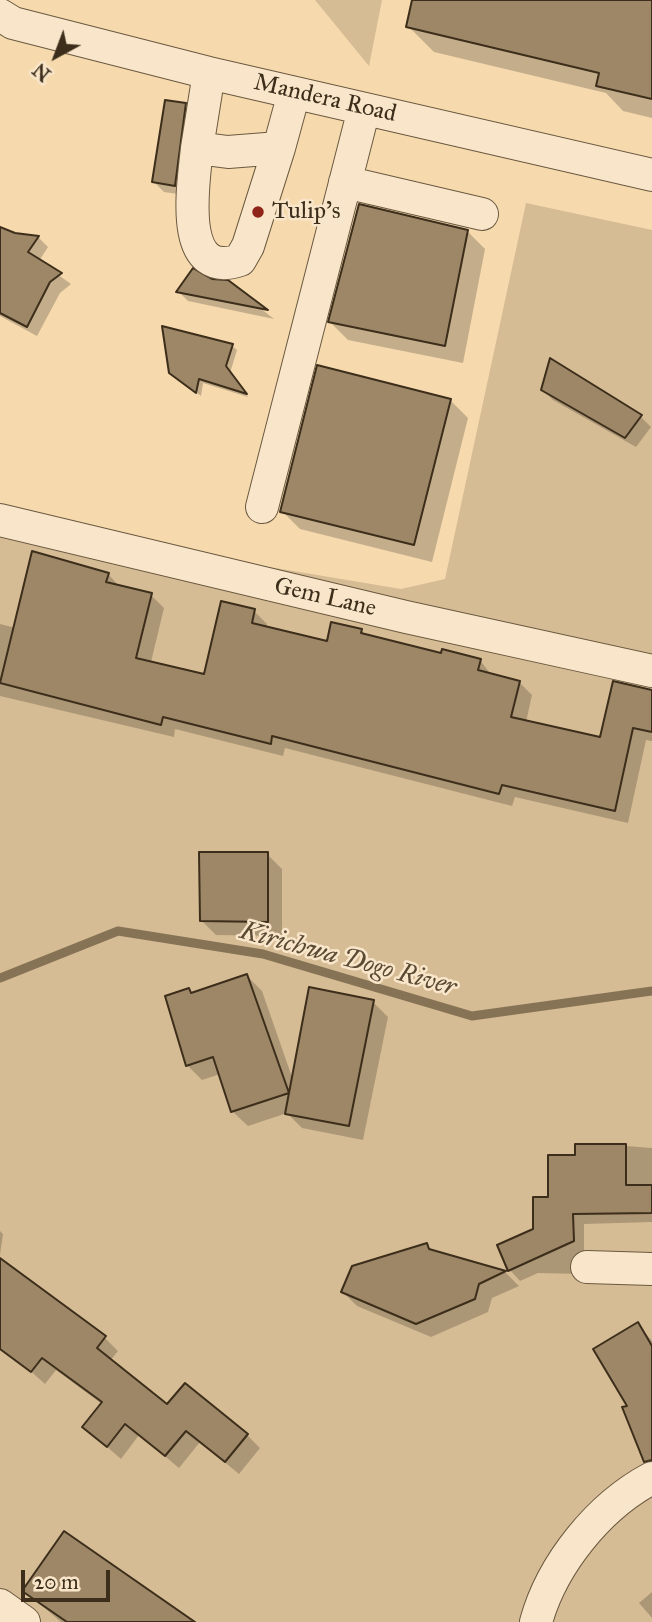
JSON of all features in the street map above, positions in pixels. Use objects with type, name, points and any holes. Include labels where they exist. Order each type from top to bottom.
[{"type":"street","name":"Mandera Road","points":[[0,15],[13,23],[209,73],[652,175]]},
{"type":"street","points":[[209,73],[197,148],[192,214],[195,241],[215,261],[228,264],[240,260],[247,246],[294,93]]},
{"type":"street","points":[[262,507],[364,109]]},
{"type":"street","points":[[197,148],[228,152],[279,148]]},
{"type":"street","points":[[345,182],[482,214]]},
{"type":"street","name":"Gem Lane","points":[[0,520],[405,617],[652,671]]},
{"type":"street","points":[[587,1267],[652,1269]]},
{"type":"street","points":[[536,1622],[544,1593],[593,1523],[626,1491],[652,1478]]},
{"type":"street","points":[[0,1605],[24,1622]]},
{"type":"shaded area","points":[[315,0],[382,0],[369,66]]},
{"type":"shaded area","points":[[526,203],[652,230],[652,1622],[0,1622],[0,522],[401,589],[445,579]]},
{"type":"building","points":[[412,0],[652,0],[652,99],[596,86],[599,73],[406,27]]},
{"type":"building","points":[[165,100],[186,103],[175,186],[152,182]]},
{"type":"building","points":[[359,204],[468,230],[445,346],[328,322]]},
{"type":"building","points":[[0,227],[15,233],[39,236],[28,252],[62,273],[50,282],[27,327],[0,313]]},
{"type":"building","points":[[193,268],[212,279],[228,280],[268,310],[176,292]]},
{"type":"building","points":[[162,326],[233,344],[226,366],[247,394],[199,379],[196,393],[169,373]]},
{"type":"building","points":[[550,358],[642,415],[625,438],[541,390]]},
{"type":"building","points":[[317,365],[451,399],[414,545],[280,512]]},
{"type":"building","points":[[32,551],[109,573],[106,582],[152,593],[136,658],[204,674],[221,601],[255,609],[252,623],[327,641],[331,622],[362,629],[361,633],[441,653],[442,649],[481,659],[478,670],[520,681],[511,717],[600,737],[613,681],[652,690],[652,732],[633,728],[615,811],[502,785],[499,794],[272,736],[271,744],[163,717],[161,725],[0,683]]},
{"type":"building","points":[[199,852],[268,852],[268,922],[200,921]]},
{"type":"building","points":[[247,974],[289,1093],[231,1112],[213,1057],[186,1066],[165,996],[189,988],[191,993]]},
{"type":"building","points":[[309,987],[374,1000],[349,1126],[285,1114]]},
{"type":"building","points":[[575,1144],[626,1144],[626,1185],[652,1185],[652,1213],[573,1214],[574,1241],[508,1271],[497,1245],[533,1229],[533,1197],[548,1197],[548,1155],[575,1155]]},
{"type":"building","points":[[427,1243],[429,1249],[506,1271],[479,1284],[475,1299],[416,1324],[341,1292],[352,1266]]},
{"type":"building","points":[[0,1258],[106,1336],[97,1348],[167,1404],[185,1383],[248,1434],[225,1462],[186,1431],[165,1456],[125,1424],[107,1447],[82,1427],[102,1402],[42,1358],[31,1372],[0,1349]]},
{"type":"building","points":[[638,1322],[652,1346],[652,1460],[644,1462],[622,1407],[627,1406],[593,1349]]},
{"type":"building","points":[[64,1531],[195,1622],[67,1622],[22,1591]]},
{"type":"waterway","name":"Kirichwa Dogo River","points":[[0,978],[118,931],[263,954],[472,1016],[652,991]]},
{"type":"place","name":"Tulip's","points":[[258,212]]}]
